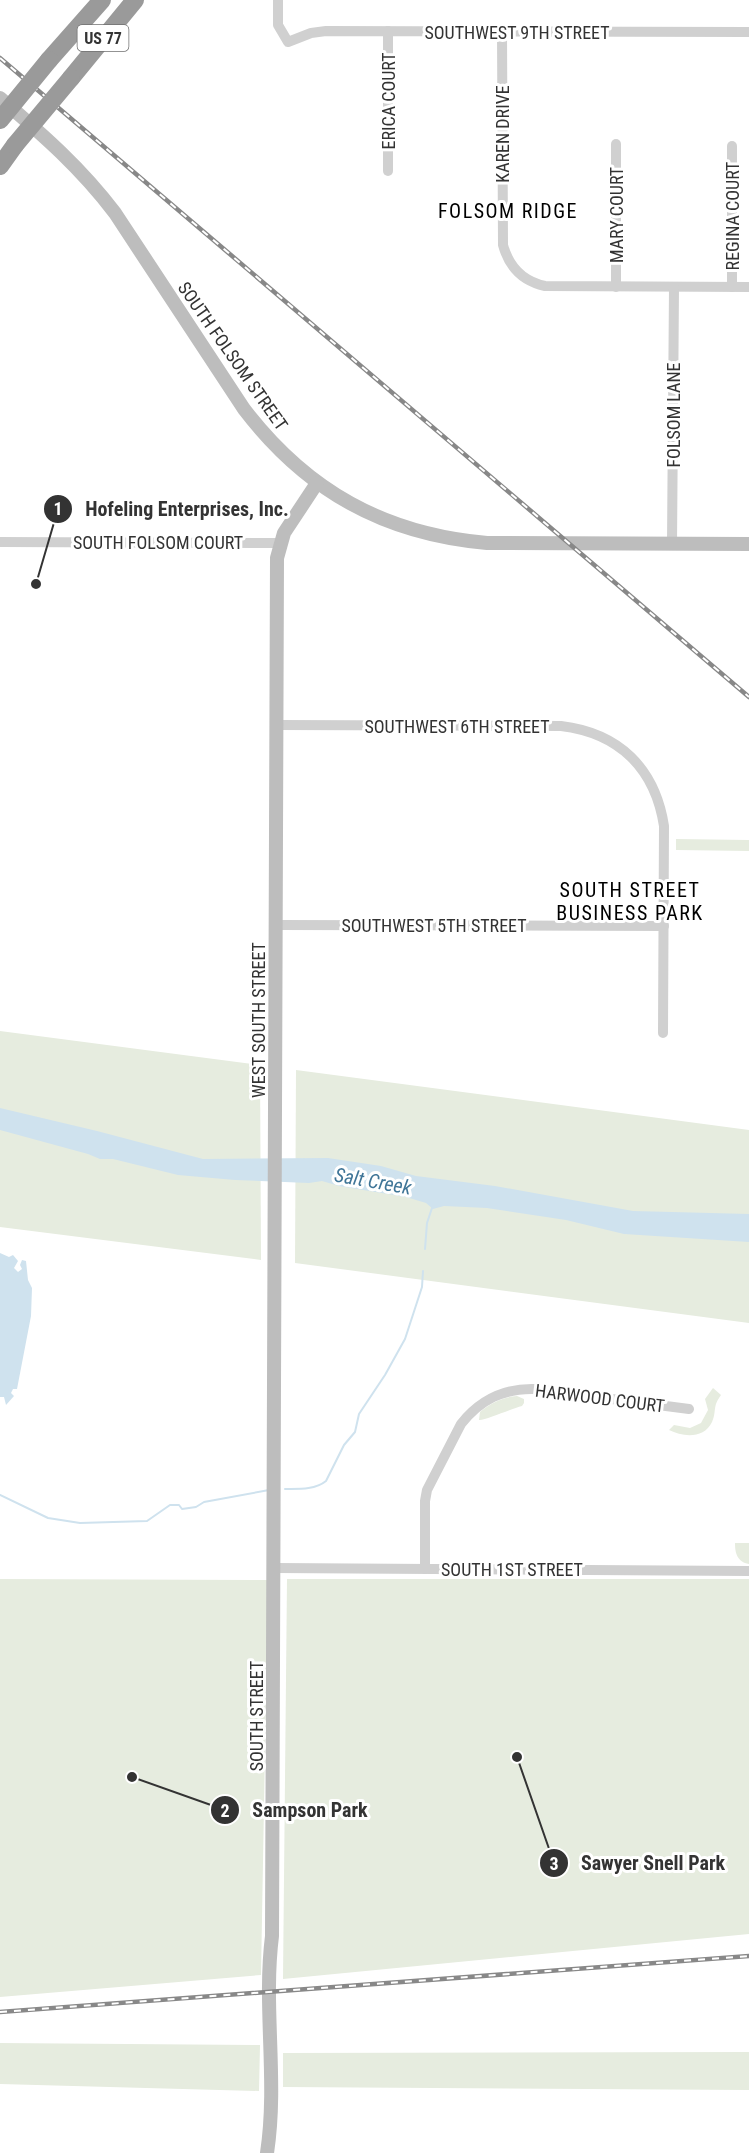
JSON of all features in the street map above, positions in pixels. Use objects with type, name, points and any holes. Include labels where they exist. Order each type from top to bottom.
[{"type":"highway","name":"US 77","points":[[0,120],[102,0]]},
{"type":"highway","name":"US 77","points":[[0,164],[135,0]]},
{"type":"street","name":"SOUTHWEST 9TH STREET","points":[[278,0],[278,25],[288,42],[311,33],[326,31],[749,32]]},
{"type":"street","name":"ERICA COURT","points":[[388,31],[388,171]]},
{"type":"street","name":"KAREN DRIVE","points":[[502,32],[503,245],[509,262],[515,271],[528,280],[545,286],[616,286]]},
{"type":"street","name":"SOUTH FOLSOM STREET","points":[[0,98],[57,147],[97,190],[115,213],[244,409],[279,451],[336,496],[382,520],[424,534],[460,541],[749,544]]},
{"type":"street","name":"MARY COURT","points":[[616,144],[616,286]]},
{"type":"street","name":"REGINA COURT","points":[[732,146],[732,287]]},
{"type":"street","points":[[616,286],[749,287]]},
{"type":"street","name":"FOLSOM LANE","points":[[672,544],[674,287]]},
{"type":"street","name":"WEST SOUTH STREET","points":[[275,1568],[277,558],[280,543],[294,516],[317,483]]},
{"type":"street","name":"SOUTH FOLSOM COURT","points":[[0,542],[280,543]]},
{"type":"street","name":"SOUTHWEST 6TH STREET","points":[[277,725],[561,726],[591,732],[605,738],[630,755],[650,782],[664,826],[663,1033]]},
{"type":"street","name":"SOUTHWEST 5TH STREET","points":[[276,925],[664,926]]},
{"type":"street","name":"HARWOOD COURT","points":[[425,1569],[425,1501],[428,1490],[461,1424],[486,1400],[512,1390],[535,1389],[689,1409]]},
{"type":"street","name":"SOUTH 1ST STREET","points":[[275,1568],[749,1571]]},
{"type":"street","name":"SOUTH STREET","points":[[267,2153],[272,2069],[270,1991],[275,1568]]},
{"type":"shaded area","points":[[676,839],[749,840],[749,851],[676,850]]},
{"type":"shaded area","points":[[0,1031],[260,1065],[261,1260],[0,1227]]},
{"type":"shaded area","points":[[296,1070],[749,1130],[749,1323],[295,1263]]},
{"type":"shaded area","points":[[713,1388],[721,1395],[708,1428],[693,1435],[669,1430],[674,1425],[690,1428],[701,1423],[708,1410],[705,1399]]},
{"type":"shaded area","points":[[517,1396],[524,1399],[522,1406],[479,1420],[480,1412],[488,1406],[502,1399]]},
{"type":"shaded area","points":[[735,1543],[749,1543],[749,1564],[738,1556]]},
{"type":"shaded area","points":[[0,1579],[268,1580],[261,1975],[0,1997]]},
{"type":"shaded area","points":[[287,1579],[749,1579],[749,1934],[283,1979]]},
{"type":"shaded area","points":[[0,2043],[260,2045],[259,2091],[0,2084]]},
{"type":"shaded area","points":[[749,2052],[749,2090],[283,2087],[283,2053]]},
{"type":"water","name":"Salt Creek","points":[[0,1108],[203,1159],[328,1158],[381,1166],[416,1176],[495,1186],[633,1211],[749,1214],[749,1242],[624,1234],[566,1220],[487,1208],[444,1206],[433,1209],[426,1203],[406,1197],[322,1181],[309,1183],[235,1180],[178,1175],[113,1159],[100,1159],[0,1130]]},
{"type":"water","points":[[0,1253],[9,1257],[13,1255],[18,1261],[14,1268],[18,1272],[22,1269],[20,1265],[22,1260],[26,1261],[28,1280],[32,1288],[31,1316],[17,1389],[13,1389],[11,1393],[14,1396],[6,1405],[4,1397],[0,1397]]},
{"type":"waterway","points":[[425,1249],[427,1223],[432,1208]]},
{"type":"waterway","points":[[285,1489],[312,1487],[326,1481],[344,1445],[355,1432],[359,1414],[405,1339],[422,1287],[423,1271]]},
{"type":"waterway","points":[[0,1495],[48,1518],[80,1523],[147,1521],[170,1505],[179,1505],[182,1509],[196,1507],[204,1502],[269,1490]]},
{"type":"railway","points":[[0,58],[749,697]]},
{"type":"railway","points":[[0,2012],[749,1956]]},
{"type":"place","name":"Hofeling Enterprises, Inc.","points":[[36,584]]},
{"type":"place","name":"Sawyer Snell Park","points":[[517,1757]]},
{"type":"place","name":"Sampson Park","points":[[132,1777]]},
{"type":"district","name":"FOLSOM RIDGE","points":[[508,211]]},
{"type":"district","name":"SOUTH STREET BUSINESS PARK","points":[[630,902]]}]
